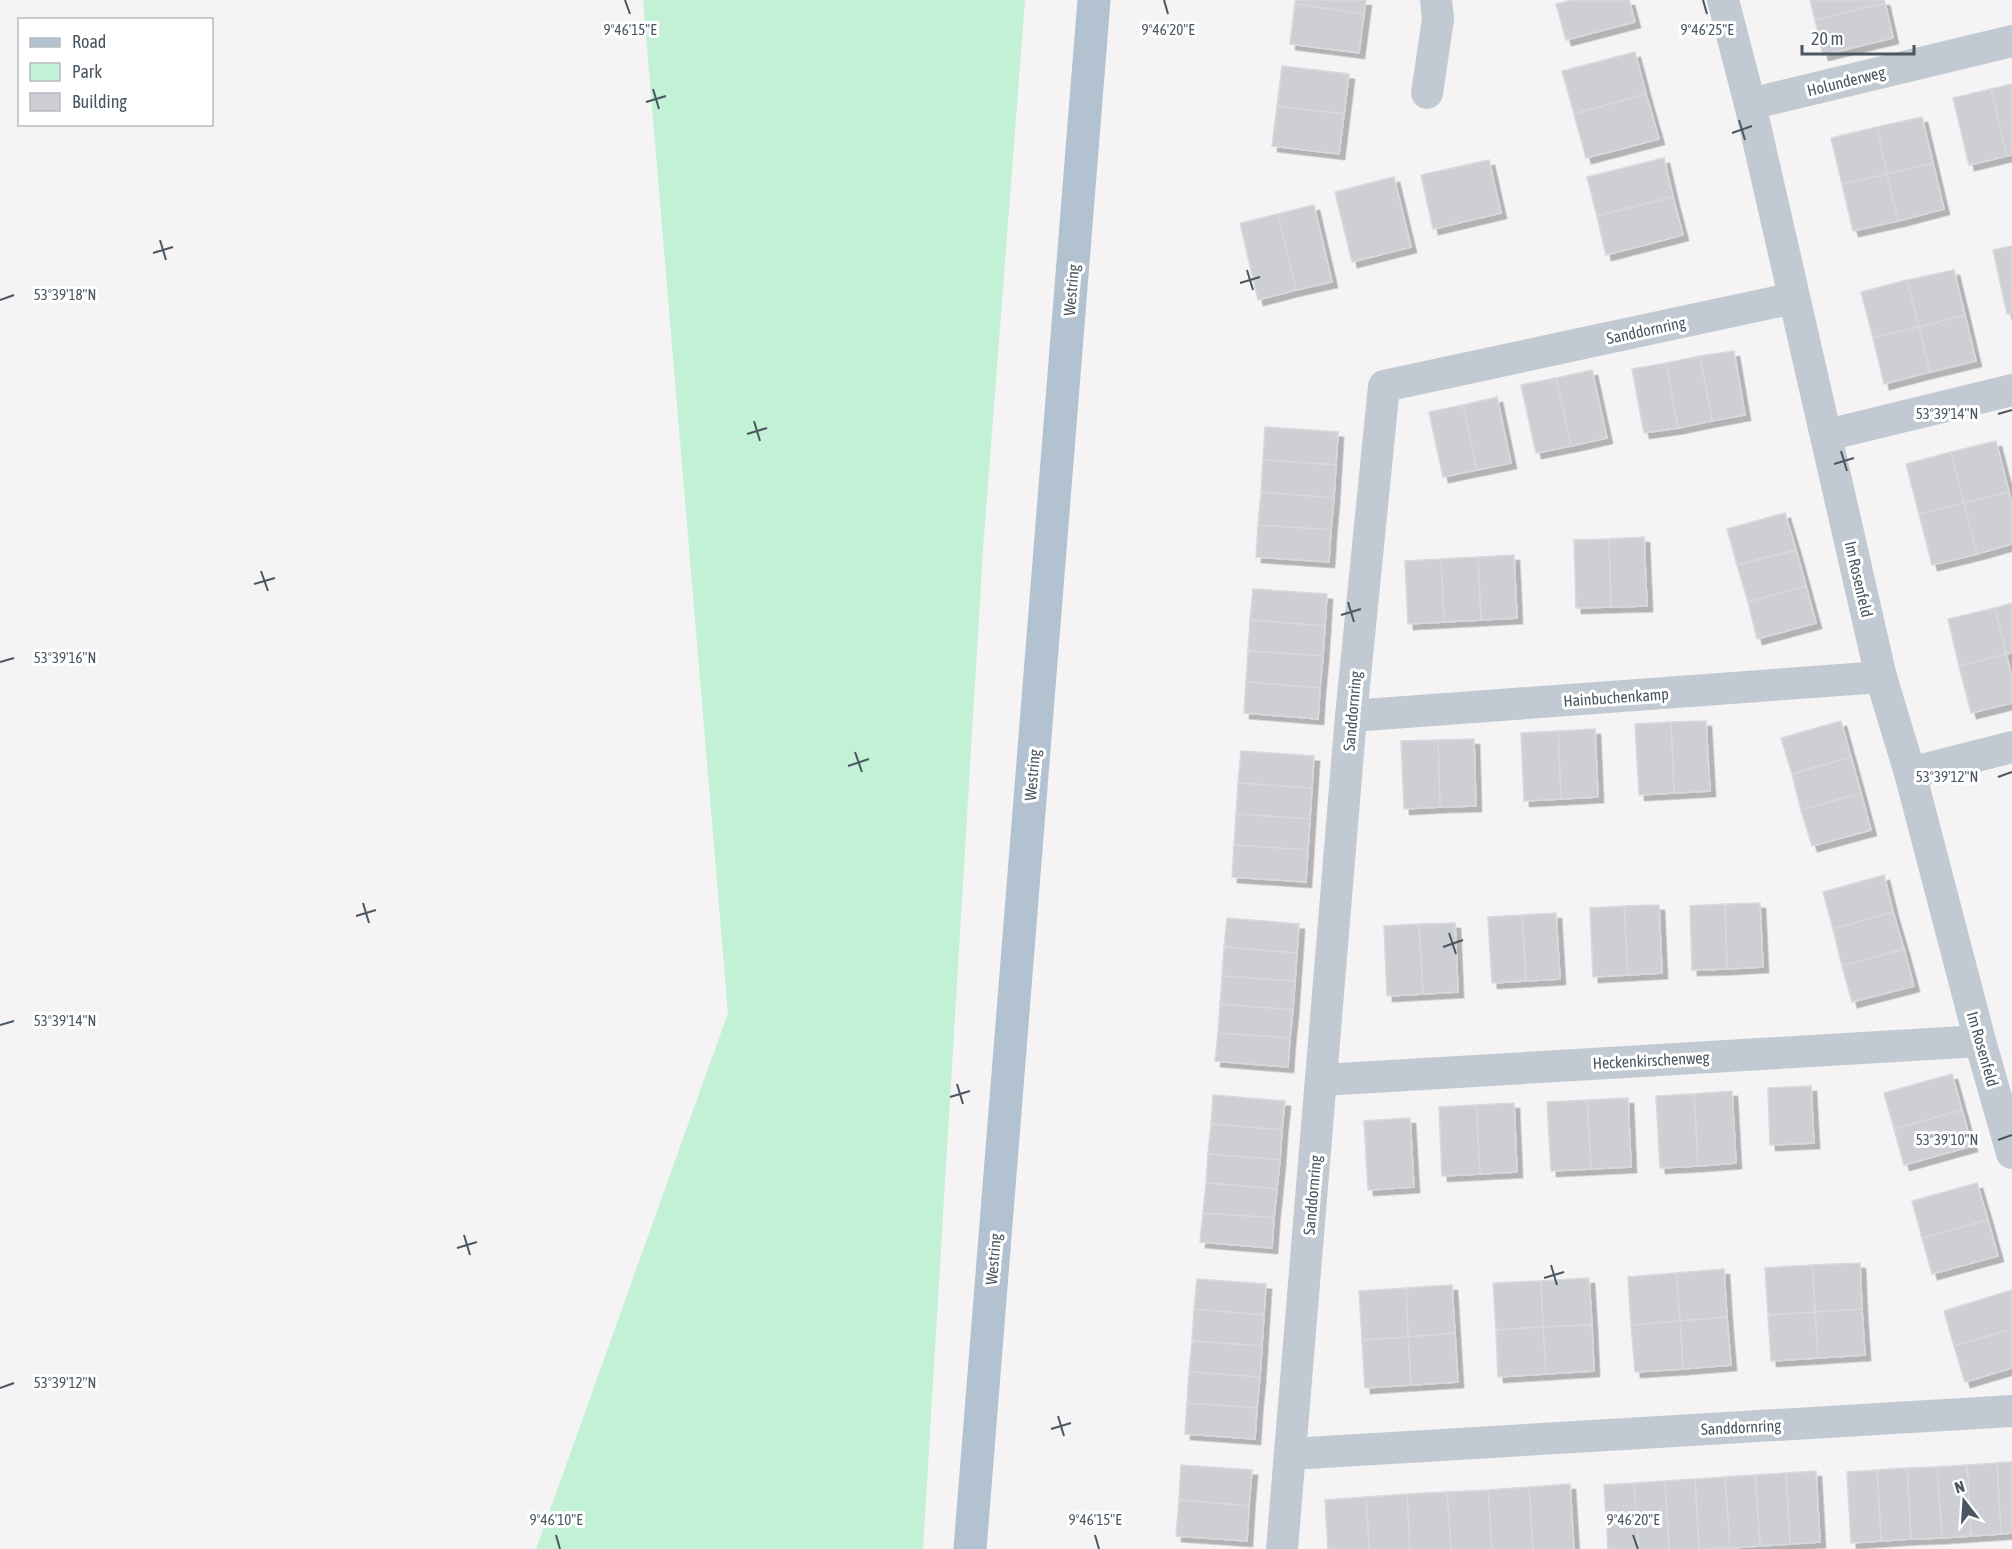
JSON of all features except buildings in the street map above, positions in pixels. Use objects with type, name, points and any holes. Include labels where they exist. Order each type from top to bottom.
[{"type":"main road","name":"Westring","points":[[970,1549],[1094,0]]},
{"type":"street","points":[[1426,93],[1437,19],[1436,0]]},
{"type":"street","name":"Im Rosenfeld","points":[[1723,0],[1750,104],[1881,677],[1910,773],[1980,1041],[2004,1096],[2012,1153]]},
{"type":"street","name":"Holunderweg","points":[[1750,104],[2012,41]]},
{"type":"street","name":"Sanddornring","points":[[1282,1549],[1351,716],[1384,386],[1794,297]]},
{"type":"street","points":[[1827,435],[2012,390]]},
{"type":"street","name":"Hainbuchenkamp","points":[[1351,716],[1881,677]]},
{"type":"street","points":[[1910,773],[2012,747]]},
{"type":"street","name":"Heckenkirschenweg","points":[[1322,1080],[1980,1041]]},
{"type":"street","name":"Sanddornring","points":[[1290,1454],[2012,1411]]},
{"type":"green space","points":[[643,0],[1025,0],[983,550],[923,1549],[536,1549],[728,1013]]}]
